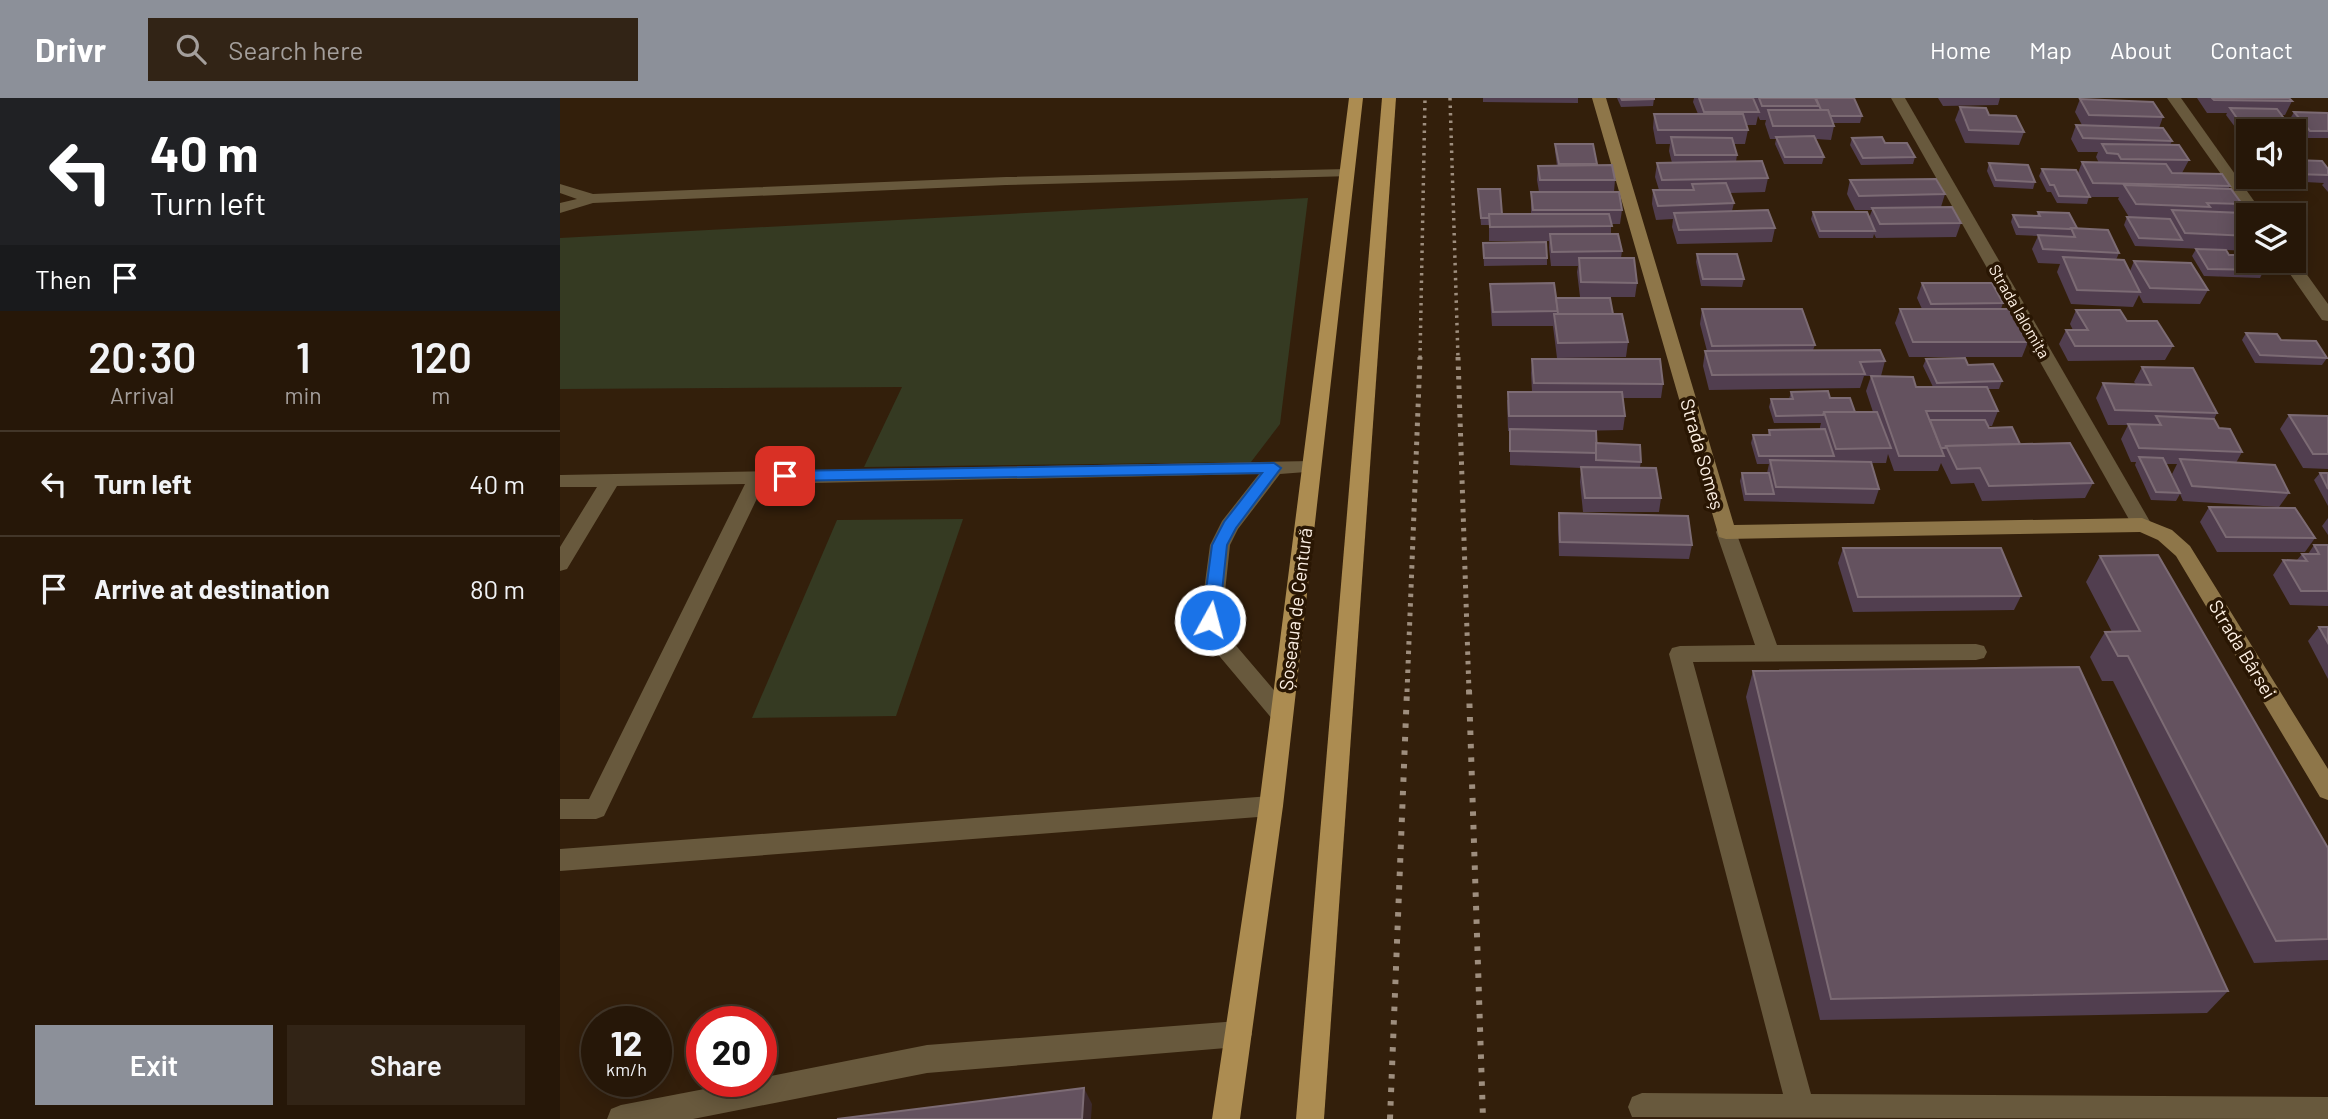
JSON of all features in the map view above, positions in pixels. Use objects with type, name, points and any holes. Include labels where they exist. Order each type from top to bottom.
[{"type":"main road","name":"Șoseaua de Centură","points":[[1226,1119],[1271,806],[1356,98]]},
{"type":"main road","points":[[1310,1119],[1351,597],[1366,366],[1389,98]]},
{"type":"street","name":"Strada Someș","points":[[1599,98],[1726,532],[2141,525]]},
{"type":"street","name":"Strada Ialomița","points":[[1898,98],[2141,525]]},
{"type":"street","points":[[2174,98],[2248,203]]},
{"type":"street","points":[[560,208],[592,199],[1006,181],[1347,173]]},
{"type":"street","points":[[560,188],[592,199]]},
{"type":"street","points":[[2298,273],[2328,316]]},
{"type":"street","points":[[560,481],[1312,467]]},
{"type":"street","points":[[1274,468],[1229,526],[1220,545],[1210,620],[1218,639],[1282,715]]},
{"type":"street","points":[[560,809],[596,808],[758,477]]},
{"type":"street","points":[[560,564],[611,480]]},
{"type":"street","name":"Strada Bârsei","points":[[2141,525],[2165,535],[2183,551],[2328,790]]},
{"type":"street","points":[[1726,532],[1769,653]]},
{"type":"street","points":[[1801,1108],[1680,654],[1976,652]]},
{"type":"street","points":[[560,860],[1271,806]]},
{"type":"street","points":[[621,1119],[927,1059],[1238,1034]]},
{"type":"street","points":[[1642,1107],[2328,1111]]},
{"type":"green space","points":[[1308,198],[1280,424],[1251,462],[864,467],[902,387],[560,389],[560,238]]},
{"type":"green space","points":[[963,519],[896,716],[752,718],[837,520]]},
{"type":"building","points":[[1621,98],[1654,98],[1654,99],[1622,100]]},
{"type":"building","points":[[1699,98],[1753,98],[1759,112],[1704,112]]},
{"type":"building","points":[[1759,98],[1815,98],[1819,106],[1762,106]]},
{"type":"building","points":[[1816,98],[1854,98],[1862,116],[1830,116],[1828,110],[1821,110]]},
{"type":"building","points":[[2212,98],[2289,98],[2292,101],[2214,100]]},
{"type":"building","points":[[2080,99],[2153,102],[2163,117],[2089,115]]},
{"type":"building","points":[[1960,107],[1986,108],[1989,115],[2016,116],[2024,132],[1969,130]]},
{"type":"building","points":[[2230,108],[2277,109],[2284,119],[2238,119]]},
{"type":"building","points":[[1768,110],[1828,110],[1834,126],[1773,126]]},
{"type":"building","points":[[2294,112],[2328,113],[2328,131],[2310,131],[2306,126],[2306,119],[2300,119]]},
{"type":"building","points":[[1654,114],[1743,114],[1748,130],[1658,130]]},
{"type":"building","points":[[2076,125],[2163,128],[2172,141],[2083,138]]},
{"type":"building","points":[[1814,136],[1824,157],[1785,157],[1776,137]]},
{"type":"building","points":[[1671,137],[1732,138],[1737,155],[1675,155]]},
{"type":"building","points":[[1882,137],[1885,143],[1907,143],[1915,157],[1863,158],[1852,138]]},
{"type":"building","points":[[1555,144],[1593,144],[1597,164],[1559,164]]},
{"type":"building","points":[[2102,144],[2179,145],[2189,160],[2121,159],[2118,154],[2107,153]]},
{"type":"building","points":[[2306,160],[2322,161],[2328,169],[2328,175],[2306,174]]},
{"type":"building","points":[[1762,161],[1768,178],[1662,180],[1657,163]]},
{"type":"building","points":[[2082,162],[2166,164],[2172,173],[2222,174],[2230,186],[2093,183]]},
{"type":"building","points":[[1989,163],[2028,165],[2035,182],[1996,180]]},
{"type":"building","points":[[1612,165],[1615,180],[1540,180],[1538,166]]},
{"type":"building","points":[[2042,169],[2076,170],[2090,197],[2059,196]]},
{"type":"building","points":[[1936,179],[1945,194],[1859,196],[1850,180]]},
{"type":"building","points":[[1726,183],[1734,203],[1658,206],[1653,190],[1694,190],[1692,184]]},
{"type":"building","points":[[2124,185],[2231,189],[2241,203],[2207,203],[2210,207],[2136,204]]},
{"type":"building","points":[[1478,189],[1500,189],[1502,214],[1489,214],[1489,218],[1481,218]]},
{"type":"building","points":[[1531,192],[1619,192],[1622,210],[1533,210]]},
{"type":"building","points":[[1952,207],[1961,223],[1880,224],[1872,208]]},
{"type":"building","points":[[1768,210],[1775,228],[1679,230],[1674,213]]},
{"type":"building","points":[[2172,210],[2236,213],[2236,235],[2185,233]]},
{"type":"building","points":[[1813,212],[1867,212],[1875,231],[1820,231]]},
{"type":"building","points":[[2038,212],[2069,213],[2077,228],[2019,227],[2013,215],[2040,216]]},
{"type":"building","points":[[1489,214],[1609,214],[1612,226],[1490,227]]},
{"type":"building","points":[[2127,217],[2170,219],[2182,240],[2139,238]]},
{"type":"building","points":[[2071,228],[2108,230],[2119,253],[2043,249],[2038,235],[2075,237]]},
{"type":"building","points":[[1550,234],[1618,234],[1622,251],[1552,252]]},
{"type":"building","points":[[1546,242],[1547,258],[1484,258],[1483,243]]},
{"type":"building","points":[[2196,249],[2226,250],[2229,255],[2236,255],[2236,270],[2208,269]]},
{"type":"building","points":[[1697,254],[1737,254],[1744,279],[1703,279]]},
{"type":"building","points":[[2063,257],[2124,260],[2140,292],[2077,290]]},
{"type":"building","points":[[1579,258],[1634,258],[1637,283],[1581,282]]},
{"type":"building","points":[[2134,261],[2191,263],[2208,290],[2150,288]]},
{"type":"building","points":[[1554,283],[1558,311],[1493,312],[1490,284]]},
{"type":"building","points":[[1922,283],[1992,283],[2003,303],[1931,304]]},
{"type":"building","points":[[1556,298],[1610,298],[1613,314],[1558,314]]},
{"type":"building","points":[[1702,309],[1802,309],[1815,345],[1712,346]]},
{"type":"building","points":[[1900,309],[2011,309],[2028,342],[1913,342]]},
{"type":"building","points":[[2076,310],[2120,310],[2127,321],[2157,321],[2173,346],[2075,346],[2066,330],[2088,330]]},
{"type":"building","points":[[1554,314],[1622,314],[1628,342],[1558,343]]},
{"type":"building","points":[[2246,333],[2277,334],[2281,340],[2316,341],[2327,358],[2260,355]]},
{"type":"building","points":[[1880,350],[1885,361],[1860,362],[1865,374],[1712,375],[1705,351]]},
{"type":"building","points":[[1965,358],[1968,365],[1993,364],[2002,381],[1937,383],[1926,359]]},
{"type":"building","points":[[1532,359],[1660,359],[1663,384],[1534,383]]},
{"type":"building","points":[[2142,367],[2193,368],[2217,413],[2115,410],[2103,383],[2151,385]]},
{"type":"building","points":[[1871,376],[1913,377],[1916,387],[1987,387],[1998,411],[1926,411],[1944,456],[1899,456]]},
{"type":"building","points":[[1828,391],[1830,398],[1850,398],[1855,412],[1776,416],[1771,399],[1793,399],[1791,392]]},
{"type":"building","points":[[1508,392],[1622,392],[1625,416],[1509,416]]},
{"type":"building","points":[[1824,412],[1877,412],[1891,448],[1836,449]]},
{"type":"building","points":[[2289,415],[2328,416],[2328,454],[2313,454]]},
{"type":"building","points":[[2156,416],[2214,419],[2219,428],[2230,429],[2242,452],[2139,448],[2128,424],[2161,425]]},
{"type":"building","points":[[1930,420],[1985,420],[1989,428],[2012,427],[2020,444],[1941,448]]},
{"type":"building","points":[[1510,429],[1596,431],[1597,453],[1510,451]]},
{"type":"building","points":[[1825,429],[1834,456],[1759,456],[1753,435],[1770,435],[1769,430]]},
{"type":"building","points":[[1596,443],[1640,445],[1641,462],[1596,460]]},
{"type":"building","points":[[2070,443],[2093,483],[1989,486],[1980,468],[1957,469],[1946,446]]},
{"type":"building","points":[[2139,457],[2163,458],[2180,493],[2156,492]]},
{"type":"building","points":[[2180,459],[2275,465],[2289,493],[2192,486]]},
{"type":"building","points":[[1770,460],[1871,462],[1879,489],[1776,487]]},
{"type":"building","points":[[1581,467],[1656,468],[1661,498],[1585,498]]},
{"type":"building","points":[[1742,473],[1769,473],[1774,494],[1746,494]]},
{"type":"building","points":[[2320,473],[2328,473],[2328,489]]},
{"type":"building","points":[[2209,507],[2295,508],[2315,538],[2226,537]]},
{"type":"building","points":[[1559,513],[1688,516],[1692,545],[1560,542]]},
{"type":"building","points":[[2314,545],[2328,545],[2328,591],[2301,591],[2283,560],[2307,561],[2302,554],[2319,554]]},
{"type":"building","points":[[1843,548],[2001,548],[2021,596],[1858,597]]},
{"type":"building","points":[[2158,555],[2328,848],[2328,939],[2276,941],[2128,656],[2118,656],[2105,632],[2140,631],[2100,556]]},
{"type":"building","points":[[2319,627],[2328,627],[2328,643]]},
{"type":"building","points":[[2079,667],[2228,991],[1831,999],[1753,671]]},
{"type":"building","points":[[1084,1088],[1082,1119],[837,1119]]},
{"type":"railway","points":[[1420,358],[1425,98]]},
{"type":"railway","points":[[1450,98],[1458,358]]},
{"type":"railway","points":[[1407,692],[1420,357]]},
{"type":"railway","points":[[1458,357],[1469,692]]},
{"type":"railway","points":[[1390,1119],[1407,690]]},
{"type":"railway","points":[[1469,690],[1483,1119]]},
{"type":"route","points":[[785,476],[1274,468],[1229,526],[1220,545],[1210,620]]}]
